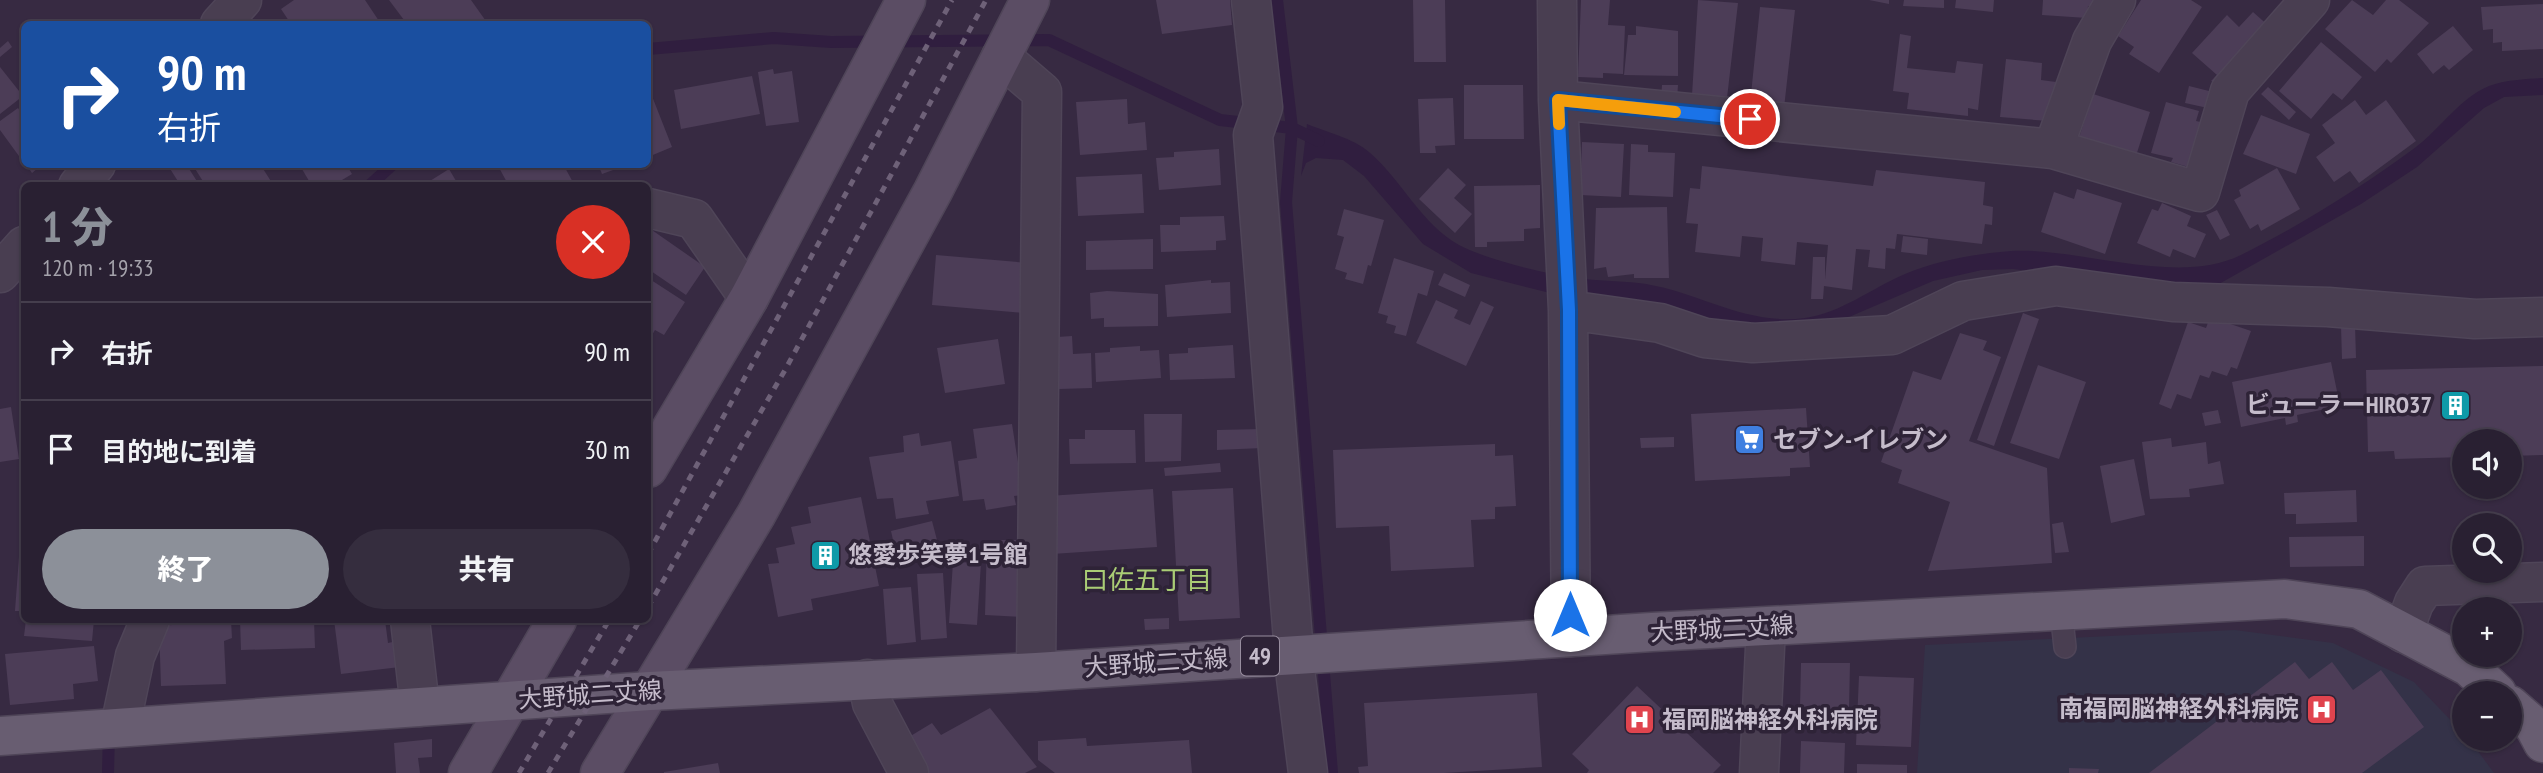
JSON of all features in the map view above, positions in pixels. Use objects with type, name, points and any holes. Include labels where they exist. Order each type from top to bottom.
[{"type":"main road","name":"大野城二丈線","points":[[0,736],[650,691],[1036,672],[1572,637],[1766,627],[2063,629],[2285,599],[2359,609],[2469,667],[2484,681]]},
{"type":"street","points":[[223,21],[242,0]]},
{"type":"street","points":[[651,463],[749,298],[906,0]]},
{"type":"street","points":[[600,773],[756,515],[933,191],[1030,0]]},
{"type":"street","points":[[1251,0],[1295,653],[1308,773]]},
{"type":"street","points":[[1557,0],[1558,100],[1569,310],[1572,637]]},
{"type":"street","points":[[2053,149],[2092,41],[2116,0]]},
{"type":"street","points":[[1558,100],[2053,149],[2200,192],[2230,92],[2309,0]]},
{"type":"street","points":[[1001,57],[1042,92],[1036,672]]},
{"type":"street","points":[[81,182],[93,168]]},
{"type":"street","points":[[651,209],[694,219],[749,298]]},
{"type":"street","points":[[0,273],[21,249]]},
{"type":"street","points":[[1569,310],[1660,323],[1704,338],[1753,343],[1892,335],[1963,301],[2056,285],[2173,302],[2328,307],[2475,319],[2543,317]]},
{"type":"street","points":[[2403,633],[2414,603],[2425,586],[2543,582]]},
{"type":"street","points":[[120,727],[135,656],[149,623]]},
{"type":"street","points":[[410,623],[419,708]]},
{"type":"street","points":[[468,773],[555,623]]},
{"type":"street","points":[[1759,773],[1766,627]]},
{"type":"street","points":[[867,679],[872,703],[909,773]]},
{"type":"shaded area","points":[[2543,78],[2543,95],[2504,97],[2484,108],[2417,167],[2361,204],[2210,289],[2184,291],[2013,269],[1982,270],[1933,281],[1814,332],[1728,327],[1673,307],[1578,294],[1558,295],[1471,273],[1423,244],[1364,176],[1343,160],[1316,158],[1306,163],[1301,176],[1307,124],[1363,147],[1392,175],[1434,226],[1471,251],[1555,275],[1666,288],[1744,313],[1784,319],[1805,318],[1844,306],[1918,269],[1984,254],[2038,251],[2158,267],[2215,264],[2264,243],[2353,191],[2416,147],[2479,91],[2502,82]]},
{"type":"shaded area","points":[[2235,630],[2333,643],[2414,682],[2452,722],[2452,751],[2478,751],[2494,773],[1917,773],[1925,645]]},
{"type":"building","points":[[294,0],[365,0],[379,21],[289,21],[281,9]]},
{"type":"building","points":[[389,0],[471,0],[486,21],[405,21]]},
{"type":"building","points":[[1156,0],[1230,0],[1232,25],[1162,34]]},
{"type":"building","points":[[1413,0],[1445,0],[1446,62],[1414,62]]},
{"type":"building","points":[[1581,0],[1610,0],[1608,25],[1625,26],[1623,74],[1603,73],[1603,78],[1578,77]]},
{"type":"building","points":[[1698,0],[1738,3],[1727,98],[1692,95]]},
{"type":"building","points":[[1869,0],[1889,0],[1889,4]]},
{"type":"building","points":[[1904,0],[1944,0],[1944,8],[1903,6]]},
{"type":"building","points":[[1956,0],[1994,0],[1993,12],[1955,8]]},
{"type":"building","points":[[2043,0],[2097,0],[2097,7],[2088,6],[2087,18],[2042,15]]},
{"type":"building","points":[[2141,0],[2191,0],[2202,7],[2159,73],[2129,54],[2134,47],[2118,36]]},
{"type":"building","points":[[2352,0],[2373,15],[2386,0],[2399,0],[2429,23],[2391,63],[2387,59],[2375,72],[2325,29]]},
{"type":"building","points":[[2543,4],[2543,49],[2502,51],[2502,42],[2493,43],[2493,29],[2483,30],[2481,7]]},
{"type":"building","points":[[1760,7],[1795,10],[1784,108],[1750,104]]},
{"type":"building","points":[[2253,12],[2271,28],[2221,84],[2211,81],[2217,75],[2192,53],[2227,15],[2239,27]]},
{"type":"building","points":[[1636,26],[1678,31],[1678,76],[1624,75],[1628,35],[1636,35]]},
{"type":"building","points":[[2453,26],[2473,50],[2449,70],[2444,65],[2433,74],[2417,54]]},
{"type":"building","points":[[1900,34],[1911,36],[1907,68],[1955,73],[1957,61],[1983,64],[1978,110],[1968,108],[1968,116],[1907,109],[1909,93],[1893,91]]},
{"type":"building","points":[[8,41],[12,47],[0,57],[0,48]]},
{"type":"building","points":[[2321,42],[2362,77],[2342,100],[2333,93],[2311,119],[2279,91]]},
{"type":"building","points":[[2006,59],[2042,63],[2041,80],[2056,82],[2055,101],[2048,121],[2000,117]]},
{"type":"building","points":[[0,67],[21,93],[21,98],[0,114]]},
{"type":"building","points":[[773,69],[774,74],[792,71],[799,122],[766,126],[758,72]]},
{"type":"building","points":[[752,76],[760,114],[681,129],[674,90]]},
{"type":"building","points":[[1464,85],[1523,85],[1524,139],[1464,139]]},
{"type":"building","points":[[1662,85],[1678,85],[1677,100],[1661,99]]},
{"type":"building","points":[[2189,86],[2221,94],[2217,110],[2185,103]]},
{"type":"building","points":[[2268,87],[2296,112],[2289,120],[2261,94]]},
{"type":"building","points":[[651,94],[672,147],[651,156]]},
{"type":"building","points":[[2093,94],[2150,112],[2135,159],[2078,141]]},
{"type":"building","points":[[1453,98],[1455,145],[1435,146],[1436,153],[1420,153],[1418,99]]},
{"type":"building","points":[[1127,99],[1128,124],[1145,122],[1147,150],[1080,155],[1076,102]]},
{"type":"building","points":[[2355,100],[2366,115],[2386,100],[2416,141],[2359,183],[2350,171],[2334,182],[2316,157],[2335,143],[2322,125]]},
{"type":"building","points":[[2166,102],[2199,111],[2196,121],[2205,123],[2192,168],[2171,162],[2173,158],[2151,153]]},
{"type":"building","points":[[18,108],[21,112],[21,159],[0,130],[0,121]]},
{"type":"building","points":[[2261,115],[2310,134],[2296,174],[2243,154]]},
{"type":"building","points":[[1582,142],[1624,144],[1621,197],[1580,195]]},
{"type":"building","points":[[1631,144],[1648,145],[1648,152],[1675,153],[1673,197],[1629,195]]},
{"type":"building","points":[[1219,149],[1221,185],[1159,190],[1156,158],[1174,157],[1174,152]]},
{"type":"building","points":[[1702,166],[1873,186],[1876,170],[1985,182],[1983,205],[1993,207],[1992,225],[1985,224],[1982,244],[1897,234],[1895,249],[1886,248],[1885,269],[1868,267],[1870,250],[1856,249],[1852,290],[1824,286],[1823,299],[1811,299],[1813,257],[1825,257],[1825,280],[1828,245],[1797,242],[1795,265],[1761,261],[1763,238],[1742,236],[1740,257],[1695,252],[1698,224],[1686,223],[1690,188],[1700,189]]},
{"type":"building","points":[[170,168],[189,168],[197,182],[178,182]]},
{"type":"building","points":[[195,168],[263,168],[271,182],[203,182]]},
{"type":"building","points":[[301,168],[348,168],[352,174],[339,182],[310,182]]},
{"type":"building","points":[[499,168],[565,168],[573,182],[507,182]]},
{"type":"building","points":[[600,168],[619,168],[602,174]]},
{"type":"building","points":[[1448,168],[1466,185],[1454,198],[1472,214],[1455,233],[1419,199]]},
{"type":"building","points":[[2277,168],[2300,209],[2261,231],[2258,224],[2250,229],[2234,200],[2241,196],[2239,190]]},
{"type":"building","points":[[449,169],[457,182],[428,182]]},
{"type":"building","points":[[1142,174],[1144,213],[1078,216],[1076,177]]},
{"type":"building","points":[[1540,185],[1540,228],[1524,229],[1524,241],[1487,242],[1487,247],[1475,247],[1474,186]]},
{"type":"building","points":[[2077,189],[2122,203],[2105,254],[2041,232],[2054,192],[2074,199]]},
{"type":"building","points":[[2162,203],[2191,216],[2187,226],[2206,234],[2195,258],[2173,249],[2170,257],[2137,243],[2152,209],[2158,211]]},
{"type":"building","points":[[1667,207],[1669,278],[1634,278],[1634,274],[1608,277],[1606,267],[1594,269],[1596,208]]},
{"type":"building","points":[[1344,209],[1384,220],[1363,284],[1345,279],[1347,273],[1335,269],[1344,237],[1337,235]]},
{"type":"building","points":[[2217,210],[2230,235],[2220,240],[2206,215]]},
{"type":"building","points":[[1224,216],[1226,240],[1216,241],[1216,250],[1161,252],[1160,225],[1180,225],[1180,217]]},
{"type":"building","points":[[651,229],[705,267],[686,295],[651,271]]},
{"type":"building","points":[[1903,236],[1928,239],[1927,255],[1901,252]]},
{"type":"building","points":[[1153,239],[1153,269],[1086,270],[1086,241]]},
{"type":"building","points":[[936,255],[1029,263],[1024,313],[932,305]]},
{"type":"building","points":[[1394,258],[1434,271],[1427,296],[1418,293],[1406,336],[1394,333],[1396,326],[1386,323],[1388,316],[1378,313]]},
{"type":"building","points":[[1444,273],[1470,285],[1465,297],[1438,285]]},
{"type":"building","points":[[651,280],[685,302],[664,335],[655,330],[652,335]]},
{"type":"building","points":[[1211,280],[1211,283],[1230,282],[1231,313],[1167,317],[1165,285]]},
{"type":"building","points":[[1107,291],[1158,294],[1158,326],[1104,327],[1104,318],[1091,319],[1090,293]]},
{"type":"building","points":[[1436,300],[1458,310],[1454,318],[1470,325],[1481,301],[1494,307],[1466,366],[1416,343]]},
{"type":"building","points":[[2023,313],[2039,319],[1994,446],[1977,440]]},
{"type":"building","points":[[2210,317],[2251,331],[2237,369],[2231,367],[2227,376],[2212,371],[2209,378],[2200,375],[2191,399],[2177,394],[2171,409],[2159,404],[2188,322],[2206,328]]},
{"type":"building","points":[[2355,325],[2356,358],[2342,359],[2341,326]]},
{"type":"building","points":[[1960,333],[1987,341],[1983,350],[2001,357],[1969,441],[2047,468],[2052,563],[1928,571],[1950,502],[1898,483],[1902,470],[1881,462],[1913,371],[1941,380]]},
{"type":"building","points":[[1072,336],[1073,354],[1091,353],[1092,388],[1059,389],[1057,337]]},
{"type":"building","points":[[998,339],[1005,384],[945,393],[937,348]]},
{"type":"building","points":[[1233,345],[1235,378],[1170,380],[1169,354],[1188,353],[1188,348]]},
{"type":"building","points":[[1140,346],[1140,351],[1159,350],[1161,378],[1096,382],[1095,353],[1110,352],[1110,348]]},
{"type":"building","points":[[2331,362],[2340,406],[2297,415],[2298,422],[2286,425],[2285,418],[2241,427],[2232,382]]},
{"type":"building","points":[[2038,365],[2086,382],[2059,459],[2010,443]]},
{"type":"building","name":"ビューラーHIRO37","points":[[2543,366],[2543,455],[2522,456],[2522,429],[2452,429],[2452,457],[2395,459],[2394,451],[2368,452],[2366,370]]},
{"type":"building","points":[[11,407],[19,459],[0,462],[0,409]]},
{"type":"building","name":"セブン-イレブン","points":[[1806,408],[1810,467],[1790,468],[1790,476],[1695,481],[1691,414]]},
{"type":"building","points":[[2218,410],[2221,423],[2205,426],[2202,413]]},
{"type":"building","points":[[1144,414],[1182,414],[1181,461],[1145,462]]},
{"type":"building","points":[[1012,424],[1023,495],[1014,496],[1016,505],[986,510],[984,499],[963,501],[958,461],[977,458],[973,429]]},
{"type":"building","points":[[1262,429],[1262,448],[1217,450],[1217,430]]},
{"type":"building","points":[[1085,430],[1135,430],[1136,463],[1070,464],[1069,439],[1085,439]]},
{"type":"building","points":[[919,433],[921,446],[951,441],[959,496],[926,501],[929,514],[896,519],[893,498],[877,499],[869,457],[904,452],[903,436]]},
{"type":"building","points":[[1674,437],[1674,447],[1641,448],[1640,438]]},
{"type":"building","points":[[2171,438],[2172,447],[2206,442],[2208,464],[2220,461],[2224,484],[2189,489],[2190,497],[2150,499],[2142,442]]},
{"type":"building","points":[[1495,444],[1495,456],[1513,455],[1516,506],[1495,507],[1495,519],[1471,520],[1474,567],[1391,571],[1389,526],[1336,528],[1333,450]]},
{"type":"building","points":[[2134,459],[2145,515],[2111,523],[2100,466]]},
{"type":"building","points":[[1220,463],[1221,472],[1165,476],[1164,468]]},
{"type":"building","points":[[1233,488],[1240,618],[1179,621],[1172,491]]},
{"type":"building","points":[[1153,489],[1157,547],[1052,554],[1048,496]]},
{"type":"building","points":[[2356,490],[2357,522],[2296,524],[2296,514],[2285,514],[2284,493]]},
{"type":"building","name":"悠愛歩笑夢1号館","points":[[861,497],[879,586],[811,599],[813,610],[778,617],[768,564],[779,563],[776,548],[795,544],[791,527],[811,523],[808,507]]},
{"type":"building","points":[[932,521],[937,540],[895,549],[891,531]]},
{"type":"building","points":[[2063,522],[2069,552],[2055,553],[2052,524]]},
{"type":"building","points":[[2364,536],[2364,566],[2290,567],[2289,537]]},
{"type":"building","points":[[987,540],[1023,540],[1021,617],[985,615]]},
{"type":"building","points":[[20,543],[21,611],[15,611]]},
{"type":"building","points":[[953,562],[981,563],[977,625],[949,623]]},
{"type":"building","points":[[943,573],[947,638],[921,640],[917,574]]},
{"type":"building","points":[[911,587],[916,642],[887,645],[883,589]]},
{"type":"building","points":[[1169,618],[1169,629],[1145,630],[1144,619]]},
{"type":"building","points":[[26,623],[94,623],[92,641],[24,636]]},
{"type":"building","points":[[231,623],[232,638],[224,641],[226,684],[161,686],[159,626]]},
{"type":"building","points":[[240,623],[314,623],[315,648],[241,650]]},
{"type":"building","points":[[334,623],[385,623],[388,643],[397,641],[400,667],[341,674]]},
{"type":"building","points":[[94,646],[98,681],[73,684],[74,699],[10,705],[5,654]]},
{"type":"building","name":"南福岡脳神経外科病院","points":[[2295,662],[2309,679],[2332,662],[2353,690],[2381,670],[2424,727],[2362,773],[2149,773]]},
{"type":"building","points":[[1801,663],[1850,663],[1849,709],[1800,708]]},
{"type":"building","points":[[1859,676],[1914,678],[1911,747],[1856,745]]},
{"type":"building","name":"福岡脳神経外科病院","points":[[1637,686],[1721,765],[1713,773],[1587,773],[1589,770],[1572,754]]},
{"type":"building","points":[[1537,693],[1542,767],[1444,773],[1359,773],[1358,767],[1368,766],[1364,703]]},
{"type":"building","points":[[990,708],[1037,767],[1025,773],[921,773],[904,740],[932,723],[941,735]]},
{"type":"building","points":[[1086,738],[1087,746],[1189,740],[1192,773],[1055,773],[1038,760],[1038,741]]},
{"type":"building","points":[[432,739],[432,757],[418,758],[420,773],[396,773],[394,743]]},
{"type":"building","points":[[1801,741],[1845,743],[1844,773],[1800,773]]},
{"type":"building","points":[[718,763],[720,773],[664,773],[664,772]]},
{"type":"building","points":[[1857,764],[1907,765],[1907,773],[1857,773]]},
{"type":"building","points":[[2069,768],[2099,769],[2098,773],[2069,773]]},
{"type":"waterway","points":[[1277,0],[1292,128],[1286,202],[1332,773]]},
{"type":"waterway","points":[[651,49],[774,38],[831,42],[1049,40],[1220,120],[1292,128],[1319,141]]},
{"type":"waterway","points":[[373,182],[389,168]]},
{"type":"waterway","points":[[108,773],[109,732]]},
{"type":"railway","points":[[651,549],[952,0]]},
{"type":"railway","points":[[651,602],[785,370],[986,0]]},
{"type":"railway","points":[[519,773],[607,623]]},
{"type":"railway","points":[[548,773],[638,623]]},
{"type":"slow traffic","points":[[1559,124],[1558,100],[1675,112]]},
{"type":"place","name":"ビューラーHIRO37","points":[[2455,405]]},
{"type":"place","name":"セブン-イレブン","points":[[1750,440]]},
{"type":"place","name":"悠愛歩笑夢1号館","points":[[825,555]]},
{"type":"place","name":"南福岡脳神経外科病院","points":[[2322,709]]},
{"type":"place","name":"福岡脳神経外科病院","points":[[1639,720]]},
{"type":"district","name":"曰佐五丁目","points":[[1147,580]]},
{"type":"route","points":[[1570,615],[1569,310],[1558,100],[1750,119]]}]
